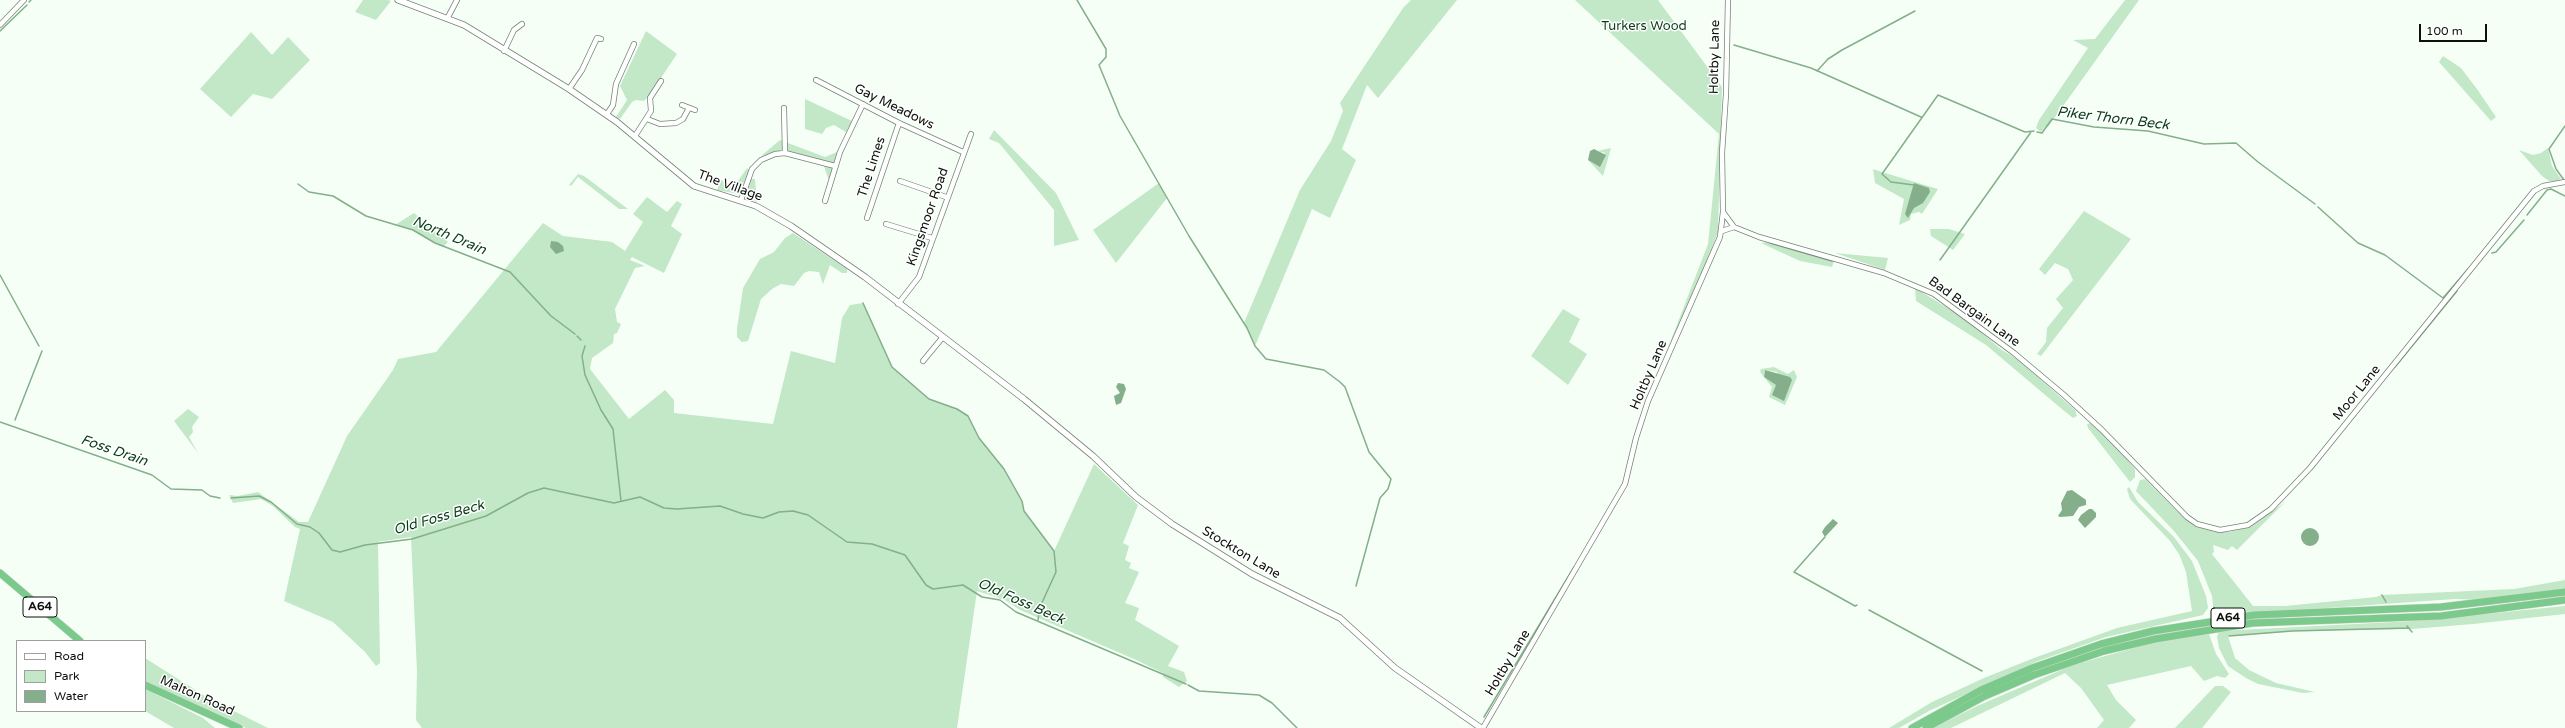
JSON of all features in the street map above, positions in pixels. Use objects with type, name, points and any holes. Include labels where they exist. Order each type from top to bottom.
[{"type":"highway","name":"A64","points":[[0,573],[79,640]]},
{"type":"highway","name":"A64","points":[[1912,728],[1981,690],[2032,668],[2102,644],[2152,630],[2254,615],[2441,607],[2565,592]]},
{"type":"highway","name":"A64","points":[[1926,728],[1985,696],[2046,671],[2104,651],[2155,638],[2253,623],[2441,616],[2565,600]]},
{"type":"highway","name":"Malton Road","points":[[146,685],[239,728]]},
{"type":"street","points":[[0,25],[24,0]]},
{"type":"street","name":"The Village","points":[[398,0],[448,17],[569,89],[607,114],[694,186],[741,200],[763,209],[792,226],[865,277],[898,304],[1001,381]]},
{"type":"street","points":[[448,17],[457,0]]},
{"type":"street","name":"Holtby Lane","points":[[1482,728],[1625,484],[1636,438],[1648,401],[1722,231],[1722,153],[1726,94],[1728,0]]},
{"type":"street","points":[[504,51],[514,30],[522,24]]},
{"type":"street","points":[[569,89],[585,65],[599,38]]},
{"type":"street","points":[[607,114],[613,105],[616,84],[634,44]]},
{"type":"street","name":"Gay Meadows","points":[[816,80],[899,123],[963,152]]},
{"type":"street","points":[[635,136],[652,111],[650,98],[661,82]]},
{"type":"street","points":[[825,200],[835,166],[863,104]]},
{"type":"street","points":[[682,105],[695,110]]},
{"type":"street","points":[[647,119],[660,124],[676,123],[683,119],[689,108]]},
{"type":"street","points":[[784,108],[784,153]]},
{"type":"street","name":"The Limes","points":[[867,218],[899,123]]},
{"type":"street","name":"Kingsmoor Road","points":[[898,304],[919,277],[946,197],[970,134]]},
{"type":"street","points":[[741,200],[752,169],[767,157],[784,153],[835,166]]},
{"type":"street","points":[[900,181],[946,197]]},
{"type":"street","name":"Moor Lane","points":[[2142,472],[2187,518],[2197,524],[2220,530],[2235,529],[2260,519],[2310,468],[2534,191],[2543,186],[2564,183]]},
{"type":"street","points":[[1722,231],[1734,226],[1723,212]]},
{"type":"street","points":[[886,224],[932,238]]},
{"type":"street","name":"Bad Bargain Lane","points":[[1734,226],[1759,236],[1884,273],[1934,294],[2014,353],[2064,395],[2142,472]]},
{"type":"street","points":[[924,361],[943,337]]},
{"type":"street","name":"Stockton Lane","points":[[1001,381],[1093,456],[1136,496],[1172,524],[1231,563],[1340,618],[1395,668],[1482,728]]},
{"type":"green space","points":[[363,0],[391,1],[376,20],[355,12]]},
{"type":"green space","points":[[1411,0],[1457,0],[1378,98],[1367,85],[1342,149],[1356,160],[1330,218],[1312,209],[1255,346],[1244,323],[1300,190],[1331,141],[1343,111],[1340,103],[1403,8]]},
{"type":"green space","name":"Turkers Wood","points":[[1575,0],[1658,0],[1722,87],[1718,232],[1704,268],[1668,348],[1708,244],[1719,134]]},
{"type":"green space","points":[[2125,0],[2139,0],[2048,127],[2045,127],[2041,132],[2036,128],[2039,120],[2088,48],[2073,40],[2095,39]]},
{"type":"green space","points":[[646,31],[677,54],[648,97],[644,101],[636,100],[632,102],[620,119],[616,117],[627,100],[620,86]]},
{"type":"green space","points":[[251,32],[272,55],[288,37],[310,60],[272,99],[253,94],[231,117],[200,89]]},
{"type":"green space","points":[[2443,56],[2461,68],[2496,117],[2491,121],[2439,62]]},
{"type":"green space","points":[[805,99],[852,121],[846,132],[834,125],[826,128],[822,134],[805,129]]},
{"type":"green space","points":[[994,130],[1056,193],[1079,240],[1054,246],[1054,210],[999,143],[989,139]]},
{"type":"green space","points":[[780,140],[825,157],[837,152],[829,181],[822,160],[782,150],[761,156]]},
{"type":"green space","points":[[1611,148],[1603,176],[1588,160],[1598,165],[1605,153],[1598,151]]},
{"type":"green space","points":[[2548,148],[2552,166],[2561,179],[2556,181],[2549,181],[2542,176],[2519,150],[2533,155],[2541,153]]},
{"type":"green space","points":[[747,168],[749,170],[739,194],[717,190],[721,180],[733,188]]},
{"type":"green space","points":[[1873,169],[1938,189],[1922,214],[1919,212],[1911,214],[1910,220],[1899,225],[1904,199],[1875,183]]},
{"type":"green space","points":[[578,174],[584,176],[628,209],[619,209],[578,177],[571,186],[569,185]]},
{"type":"green space","points":[[751,179],[755,179],[757,202],[747,197]]},
{"type":"green space","points":[[1159,183],[1167,198],[1116,263],[1093,230]]},
{"type":"green space","points":[[647,197],[667,212],[677,201],[682,204],[671,226],[682,234],[664,273],[632,257],[630,260],[645,266],[635,268],[615,309],[617,322],[621,324],[617,333],[614,334],[613,343],[592,358],[590,369],[629,419],[665,390],[674,400],[674,413],[773,424],[791,351],[835,363],[842,318],[850,305],[863,303],[892,367],[929,399],[957,409],[968,416],[979,438],[1004,469],[1022,501],[1024,511],[1054,551],[1094,464],[1138,505],[1123,543],[1129,546],[1125,560],[1131,563],[1129,568],[1139,572],[1125,603],[1139,608],[1135,620],[1179,646],[1168,666],[1184,672],[1187,681],[1179,687],[1163,677],[1163,673],[1134,659],[1020,610],[1005,600],[977,591],[957,728],[422,728],[416,720],[417,672],[411,537],[378,542],[380,663],[376,666],[365,652],[333,622],[284,601],[300,529],[295,527],[273,506],[261,499],[233,503],[229,495],[238,496],[258,492],[299,522],[308,522],[347,436],[393,370],[398,359],[436,352],[543,223],[563,236],[612,242],[625,251],[643,222],[633,214]]},
{"type":"green space","points":[[2084,211],[2131,239],[2041,356],[2037,354],[2046,342],[2047,328],[2063,308],[2056,299],[2073,280],[2068,269],[2055,263],[2045,275],[2039,269]]},
{"type":"green space","points":[[414,213],[448,242],[443,247],[413,230],[395,225]]},
{"type":"green space","points":[[1930,229],[1949,229],[1965,234],[1953,250],[1931,236]]},
{"type":"green space","points":[[793,233],[847,269],[847,273],[842,273],[830,265],[823,284],[819,272],[809,271],[804,273],[794,286],[781,284],[772,289],[761,299],[748,341],[742,342],[737,337],[737,329],[743,288],[760,259],[774,252],[785,238]]},
{"type":"green space","points":[[1767,242],[1834,261],[1832,267],[1800,261],[1761,243]]},
{"type":"green space","points":[[1835,253],[1888,258],[1885,270]]},
{"type":"green space","points":[[1915,288],[1964,318],[2002,350],[2019,360],[2075,410],[2077,416],[2073,418],[1986,345],[1916,301]]},
{"type":"green space","points":[[1563,309],[1580,319],[1569,342],[1587,354],[1568,385],[1531,356]]},
{"type":"green space","points":[[1774,367],[1788,374],[1794,370],[1797,377],[1785,405],[1769,397],[1772,387],[1764,377],[1760,372],[1761,369]],"holes":[[[1765,370],[1777,372],[1784,401],[1776,384],[1764,377]]]},
{"type":"green space","points":[[188,409],[199,417],[192,427],[193,432],[189,437],[198,453],[174,421]]},
{"type":"green space","points":[[2091,423],[2112,442],[2135,469],[2135,477],[2130,482],[2088,428],[2087,424]]},
{"type":"green space","points":[[2145,479],[2185,519],[2215,532],[2229,532],[2251,527],[2285,502],[2237,550],[2232,546],[2228,550],[2213,545],[2214,552],[2212,554],[2253,606],[2285,606],[2376,597],[2382,595],[2514,589],[2565,580],[2565,589],[2487,600],[2455,599],[2214,616],[2212,596],[2198,561],[2173,530],[2136,491],[2140,480]]},
{"type":"green space","points":[[2129,487],[2138,502],[2174,537],[2192,561],[2206,596],[2208,608],[2203,615],[2106,637],[2038,661],[1929,711],[1899,728],[1889,728],[1932,702],[1984,678],[2034,658],[2117,628],[2192,611],[2186,572],[2179,554],[2170,541],[2130,499],[2127,489]]},
{"type":"green space","points":[[2565,606],[2565,614],[2473,624],[2412,629],[2292,631],[2228,636],[2235,658],[2249,670],[2276,683],[2315,692],[2303,693],[2258,684],[2246,678],[2228,666],[2219,648],[2217,637],[2219,631],[2414,621]]},
{"type":"green space","points":[[2209,634],[2216,654],[2229,674],[2225,678],[2217,676],[2204,681],[2191,666],[2107,685],[2116,700],[2136,720],[2129,728],[2097,728],[2104,720],[2081,688],[2065,673],[1951,728],[1933,728],[1977,706],[2073,665],[2166,639]]},
{"type":"green space","points":[[146,659],[208,698],[268,728],[246,728],[169,695],[146,682]]},
{"type":"green space","points":[[2215,686],[2223,686],[2231,692],[2202,728],[2175,728]]},
{"type":"green space","points":[[146,690],[203,718],[215,728],[174,728],[146,712]]},
{"type":"water","points":[[1594,149],[1606,155],[1600,167],[1588,160],[1590,151]]},
{"type":"water","points":[[1914,183],[1929,188],[1930,192],[1923,203],[1914,208],[1908,218],[1905,214]]},
{"type":"water","points":[[551,241],[558,242],[563,246],[564,251],[556,254],[550,247]]},
{"type":"water","points":[[1765,370],[1790,377],[1792,380],[1784,401],[1772,395],[1776,385],[1764,377]]},
{"type":"water","points":[[1118,383],[1124,384],[1126,389],[1121,403],[1116,405],[1114,396],[1120,393],[1116,387]]},
{"type":"water","points":[[2072,490],[2086,500],[2086,505],[2079,507],[2073,516],[2060,517],[2058,516],[2062,510],[2061,503],[2067,491]]},
{"type":"water","points":[[2089,509],[2092,509],[2096,513],[2096,517],[2085,528],[2078,520],[2081,515]]},
{"type":"water","points":[[1833,519],[1838,523],[1825,537],[1822,532]]},
{"type":"water","points":[[2310,528],[2316,531],[2319,537],[2316,543],[2310,546],[2304,543],[2301,537],[2304,531]]},
{"type":"waterway","points":[[1077,0],[1106,49],[1106,57],[1099,65],[1120,116],[1189,236],[1247,328],[1255,346],[1266,359],[1324,370],[1340,382],[1345,387],[1369,452],[1391,479],[1388,489],[1380,498],[1356,586]]},
{"type":"waterway","points":[[0,31],[27,5]]},
{"type":"waterway","points":[[1817,71],[1828,59],[1842,50],[1915,11]]},
{"type":"waterway","points":[[1734,45],[1811,68],[1921,117]]},
{"type":"waterway","points":[[1914,185],[1891,182],[1882,174],[1938,95],[2025,132],[2034,131]]},
{"type":"waterway","name":"Piker Thorn Beck","points":[[2037,132],[2042,133],[2052,119],[2094,127],[2148,131],[2204,144],[2236,143],[2258,162],[2315,204]]},
{"type":"waterway","points":[[2564,180],[2556,169],[2549,149],[2565,126]]},
{"type":"waterway","points":[[1940,260],[2031,132]]},
{"type":"waterway","name":"North Drain","points":[[298,184],[309,192],[333,196],[366,216],[413,230],[435,243],[510,272],[551,316],[575,334]]},
{"type":"waterway","name":"Piker Thorn Beck","points":[[2527,215],[2547,190],[2551,189],[2565,196]]},
{"type":"waterway","name":"Piker Thorn Beck","points":[[2318,207],[2358,243],[2385,255],[2443,298],[2468,269]]},
{"type":"waterway","name":"Piker Thorn Beck","points":[[2492,253],[2496,252],[2524,220]]},
{"type":"waterway","points":[[1770,243],[1832,261]]},
{"type":"waterway","points":[[0,275],[39,346]]},
{"type":"waterway","points":[[2395,367],[2457,291]]},
{"type":"waterway","points":[[863,303],[892,367],[929,399],[957,409],[968,416],[979,438],[1004,469],[1022,501],[1024,511],[1054,551],[1056,572],[1040,607],[1038,620]]},
{"type":"waterway","points":[[577,336],[581,340]]},
{"type":"waterway","points":[[585,346],[582,356],[585,375],[601,410],[613,429],[621,501]]},
{"type":"waterway","points":[[15,420],[42,351]]},
{"type":"waterway","name":"Foss Drain","points":[[0,422],[152,475],[171,489],[202,490],[210,496],[220,498]]},
{"type":"waterway","name":"Old Foss Beck","points":[[231,498],[259,496],[271,502],[297,524],[310,527],[319,533],[332,550],[340,552],[365,545],[412,539],[486,516],[528,493],[544,488],[614,503],[640,497],[664,508],[677,509],[720,506],[743,514],[763,518],[779,512],[793,511],[808,515],[847,542],[872,544],[905,555],[926,585],[933,589],[963,585],[982,597],[1000,600],[1016,612],[1186,684]]},
{"type":"waterway","points":[[1825,537],[1794,572],[1855,606],[1857,605]]},
{"type":"waterway","points":[[1484,717],[1574,567]]},
{"type":"waterway","points":[[2382,595],[2386,602]]},
{"type":"waterway","points":[[1869,610],[1982,671]]},
{"type":"waterway","points":[[2407,626],[2412,632]]},
{"type":"waterway","points":[[2229,636],[2292,631],[2409,628]]},
{"type":"waterway","name":"Old Foss Beck","points":[[1188,685],[1199,691],[1259,695],[1272,703],[1297,728]]}]
